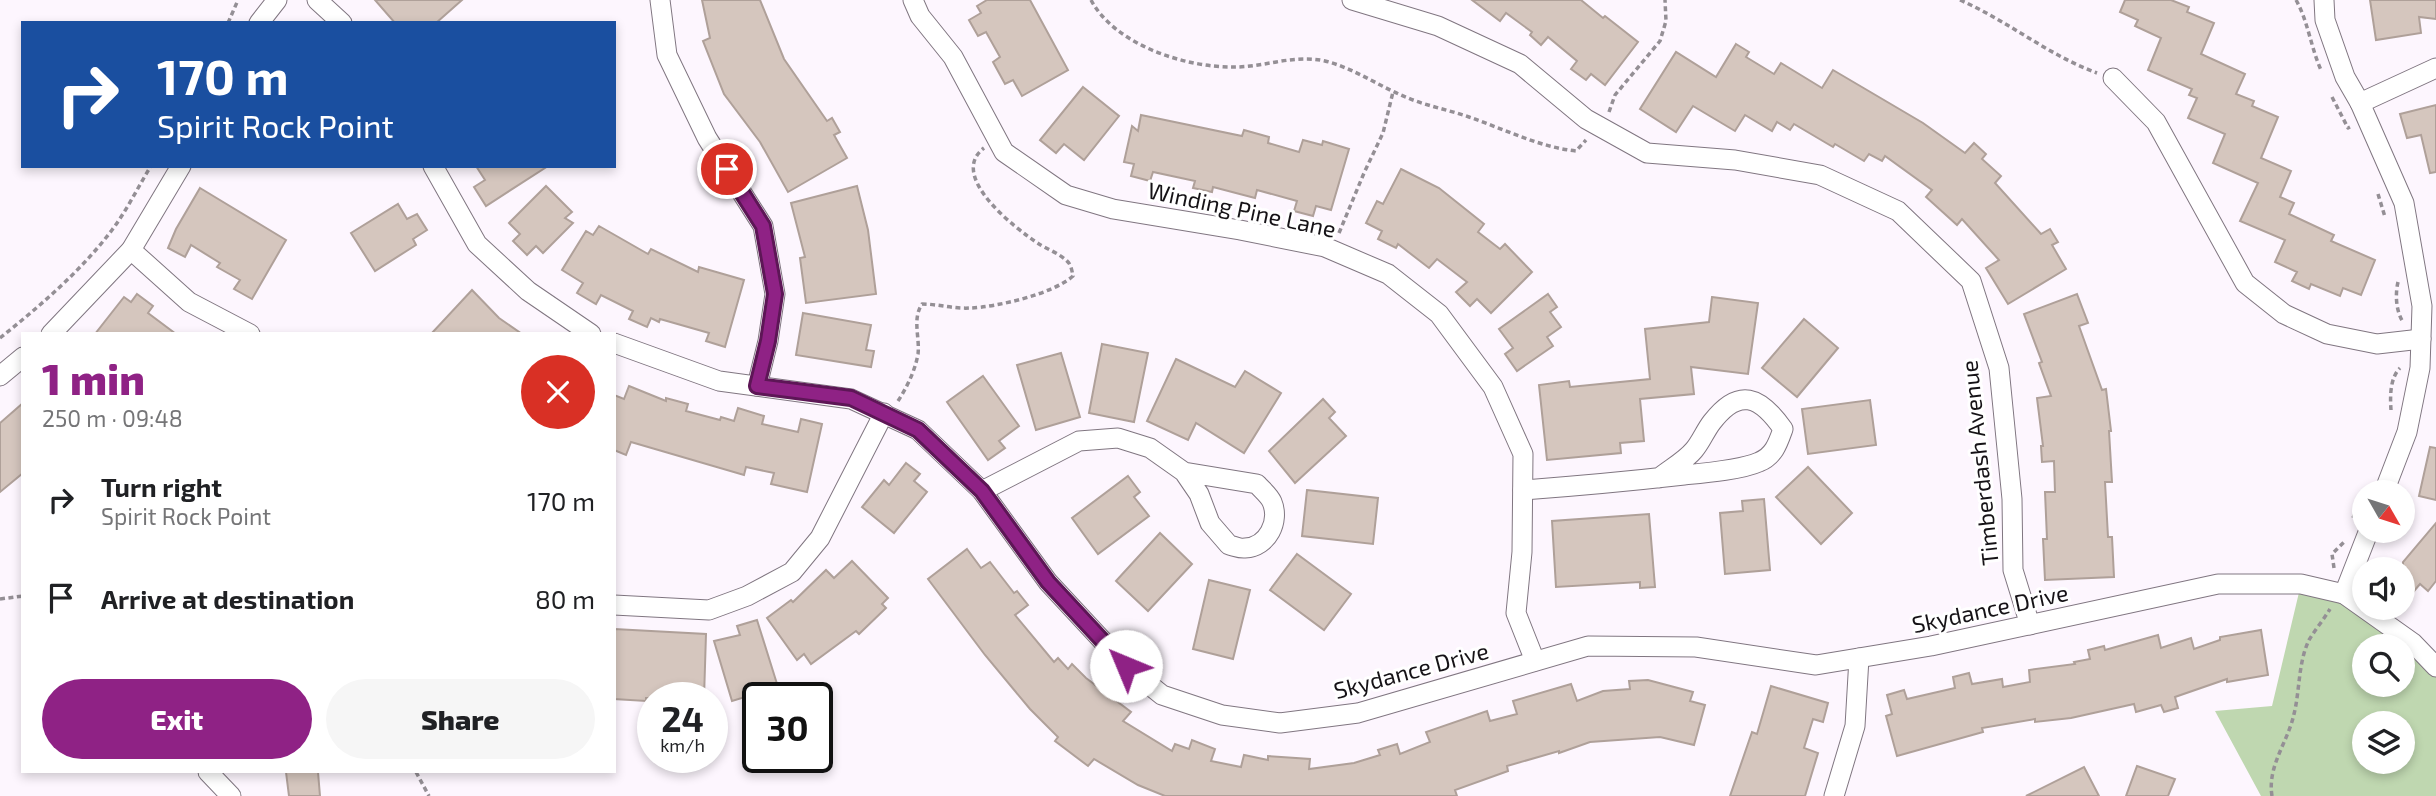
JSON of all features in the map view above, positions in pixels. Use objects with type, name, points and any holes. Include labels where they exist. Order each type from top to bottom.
[{"type":"street","points":[[261,21],[277,0]]},
{"type":"street","points":[[317,0],[340,21]]},
{"type":"street","points":[[660,0],[667,55],[707,138],[763,226],[775,294],[768,341],[757,386]]},
{"type":"street","name":"Winding Pine Lane","points":[[914,0],[920,16],[953,57],[1004,152],[1066,195],[1113,209],[1234,228],[1332,250],[1388,274],[1440,314],[1493,387],[1523,454],[1522,552],[1516,613],[1535,661]]},
{"type":"street","name":"Timberdash Avenue","points":[[1352,0],[1438,26],[1520,64],[1586,119],[1647,153],[1735,160],[1820,175],[1898,211],[1971,281],[1999,368],[2012,499],[2013,570],[2030,625]]},
{"type":"street","points":[[2323,0],[2325,20],[2345,77],[2360,103],[2404,203],[2422,306],[2412,340],[2420,369],[2409,424],[2380,480]]},
{"type":"street","points":[[2360,103],[2436,68]]},
{"type":"street","points":[[2113,78],[2156,122],[2245,283],[2284,314],[2327,334],[2377,344],[2412,340]]},
{"type":"street","points":[[53,332],[131,250],[180,168]]},
{"type":"street","points":[[434,168],[477,244],[528,291],[588,332]]},
{"type":"street","points":[[131,250],[189,302],[246,332]]},
{"type":"street","name":"Skydance Drive","points":[[616,344],[719,381],[851,398],[918,430],[982,491],[1048,582],[1118,659],[1162,695],[1222,715],[1280,723],[1358,713],[1588,646],[1696,647],[1816,665],[1931,646],[2218,584],[2301,584],[2338,592],[2413,643],[2436,667]]},
{"type":"street","points":[[0,376],[21,359]]},
{"type":"street","points":[[1523,490],[1660,478],[1760,462],[1776,450],[1783,429],[1769,409],[1748,398],[1731,402],[1712,422],[1693,451],[1660,478]]},
{"type":"street","points":[[616,605],[709,610],[747,596],[792,572],[820,538],[884,414]]},
{"type":"street","points":[[982,491],[1079,441],[1118,438],[1150,448],[1184,472],[1199,494],[1210,523],[1229,545],[1246,549],[1262,541],[1271,532],[1276,518],[1271,500],[1257,484],[1184,472]]},
{"type":"street","points":[[2338,592],[2355,543]]},
{"type":"street","points":[[1834,796],[1855,726],[1859,658]]},
{"type":"street","points":[[209,773],[231,796]]},
{"type":"path","points":[[229,21],[239,0]]},
{"type":"path","points":[[1091,0],[1104,19],[1120,33],[1168,56],[1234,68],[1294,59],[1325,61],[1393,92],[1557,149],[1576,151],[1608,115],[1615,95],[1660,41],[1666,21],[1665,0]]},
{"type":"path","points":[[1960,0],[1981,9],[2062,58],[2113,78]]},
{"type":"path","points":[[1332,250],[1383,133],[1393,92]]},
{"type":"path","points":[[2348,128],[2352,136]]},
{"type":"path","points":[[884,414],[896,404],[913,372],[918,352],[916,331],[922,304],[969,309],[1044,291],[1068,281],[1073,276],[1068,261],[1019,230],[991,203],[974,179],[972,166],[980,151],[998,140]]},
{"type":"path","points":[[0,338],[44,301],[101,245],[150,168]]},
{"type":"path","points":[[2376,191],[2387,222]]},
{"type":"path","points":[[2389,419],[2395,373],[2401,367],[2412,340],[2399,316],[2396,291],[2398,281]]},
{"type":"path","points":[[2272,796],[2274,770],[2295,712],[2305,654],[2310,639],[2332,607],[2338,592],[2332,554],[2344,542]]},
{"type":"path","points":[[0,599],[21,596]]},
{"type":"path","points":[[417,773],[429,796]]},
{"type":"green space","points":[[2301,584],[2344,594],[2352,600],[2352,620],[2377,620],[2394,634],[2352,634],[2352,697],[2415,697],[2415,650],[2436,667],[2436,796],[2261,796],[2215,711],[2272,706]]},
{"type":"building","points":[[375,0],[462,0],[438,21],[393,21]]},
{"type":"building","points":[[702,0],[760,0],[784,59],[827,121],[832,118],[840,132],[834,135],[847,158],[788,192],[760,142],[724,94],[703,41],[710,38]]},
{"type":"building","points":[[987,0],[1030,0],[1068,70],[1022,96],[1013,80],[1005,84],[993,62],[1000,57],[986,32],[978,36],[969,20],[981,13],[977,6]]},
{"type":"building","points":[[1472,0],[1581,0],[1638,42],[1605,85],[1591,74],[1586,80],[1571,69],[1577,61],[1548,37],[1541,45],[1530,35],[1532,32],[1506,13],[1500,21]]},
{"type":"building","points":[[2125,0],[2171,0],[2189,7],[2187,12],[2214,23],[2201,54],[2245,74],[2236,94],[2254,101],[2252,106],[2278,117],[2261,158],[2291,171],[2280,197],[2294,203],[2289,214],[2334,235],[2331,241],[2375,260],[2361,295],[2343,288],[2340,296],[2311,284],[2309,289],[2292,281],[2297,272],[2275,262],[2285,240],[2240,221],[2258,183],[2213,163],[2225,134],[2188,118],[2197,98],[2189,95],[2192,89],[2148,70],[2161,38],[2135,26],[2138,20],[2120,12]]},
{"type":"building","points":[[2370,0],[2436,0],[2436,19],[2419,17],[2421,33],[2376,40]]},
{"type":"building","points":[[1736,44],[1749,52],[1746,57],[1774,74],[1781,63],[1822,88],[1833,70],[1923,123],[1965,153],[1974,143],[1986,154],[1982,159],[2001,176],[1995,183],[2041,234],[2050,229],[2058,242],[2052,245],[2066,269],[2008,304],[1986,268],[1999,260],[1962,219],[1957,225],[1926,197],[1932,190],[1885,156],[1882,161],[1869,154],[1864,161],[1835,144],[1833,147],[1794,124],[1790,130],[1777,122],[1772,131],[1745,115],[1735,131],[1693,106],[1676,132],[1640,109],[1676,52],[1716,77]]},
{"type":"building","points":[[1083,87],[1119,116],[1084,160],[1064,144],[1056,153],[1040,140]]},
{"type":"building","points":[[2436,105],[2436,172],[2430,173],[2421,135],[2407,138],[2400,114]]},
{"type":"building","points":[[1141,115],[1242,136],[1244,130],[1269,137],[1268,143],[1299,152],[1303,140],[1322,145],[1323,141],[1349,149],[1331,210],[1316,206],[1313,216],[1294,211],[1297,201],[1257,190],[1255,198],[1213,187],[1212,192],[1193,188],[1195,181],[1153,172],[1150,181],[1131,176],[1134,164],[1124,162],[1132,126],[1138,131]]},
{"type":"building","points":[[477,168],[545,168],[486,206],[474,187],[485,180]]},
{"type":"building","points":[[1401,169],[1439,188],[1484,224],[1478,232],[1500,249],[1505,244],[1532,272],[1491,313],[1477,299],[1470,306],[1456,292],[1467,282],[1437,259],[1429,268],[1398,244],[1396,248],[1378,239],[1382,231],[1366,223],[1377,201],[1383,204]]},
{"type":"building","points":[[546,186],[572,212],[565,218],[573,223],[543,253],[536,246],[527,255],[513,241],[520,234],[509,223]]},
{"type":"building","points":[[857,186],[868,230],[876,294],[806,303],[800,258],[805,257],[791,203]]},
{"type":"building","points":[[200,188],[286,240],[252,299],[234,289],[240,280],[217,267],[220,263],[191,245],[185,257],[168,248]]},
{"type":"building","points":[[398,204],[407,219],[417,214],[427,230],[413,239],[416,245],[375,271],[351,233]]},
{"type":"building","points":[[599,226],[648,254],[651,249],[698,272],[699,267],[744,280],[725,347],[706,341],[709,333],[660,319],[659,322],[651,318],[647,327],[629,319],[633,311],[601,295],[596,304],[577,293],[583,283],[562,270],[586,231],[593,235]]},
{"type":"building","points":[[472,290],[499,318],[519,332],[433,332]]},
{"type":"building","points":[[137,294],[153,306],[148,313],[173,332],[97,332],[124,297],[131,302]]},
{"type":"building","points":[[1548,294],[1557,307],[1550,312],[1561,327],[1547,337],[1553,346],[1517,371],[1505,354],[1513,348],[1499,329]]},
{"type":"building","points":[[2077,294],[2088,323],[2079,326],[2102,390],[2106,389],[2111,431],[2112,482],[2105,482],[2108,537],[2112,537],[2114,577],[2045,580],[2045,492],[2055,492],[2054,461],[2042,462],[2043,446],[2037,398],[2051,396],[2024,314]]},
{"type":"building","points":[[1712,297],[1758,303],[1748,374],[1691,367],[1694,394],[1640,399],[1644,441],[1620,443],[1621,453],[1547,460],[1539,385],[1569,381],[1570,387],[1650,379],[1645,329],[1709,322]]},
{"type":"building","points":[[803,313],[871,325],[866,350],[874,351],[871,367],[796,355]]},
{"type":"building","points":[[1804,319],[1838,348],[1797,397],[1762,368]]},
{"type":"building","points":[[1102,344],[1148,353],[1134,422],[1089,413]]},
{"type":"building","points":[[1061,353],[1080,417],[1036,430],[1017,365]]},
{"type":"building","points":[[1176,359],[1235,387],[1245,371],[1281,393],[1244,453],[1196,423],[1188,440],[1147,421]]},
{"type":"building","points":[[983,376],[1019,426],[999,441],[1005,448],[988,460],[947,402]]},
{"type":"building","points":[[629,386],[666,401],[666,398],[688,404],[686,411],[720,420],[721,417],[734,421],[738,408],[764,416],[762,424],[798,432],[801,419],[822,424],[807,492],[771,484],[774,473],[746,467],[744,475],[631,442],[626,455],[616,451],[616,396],[624,399]]},
{"type":"building","points":[[1323,399],[1335,412],[1329,418],[1346,436],[1295,483],[1269,451]]},
{"type":"building","points":[[1870,400],[1876,445],[1808,454],[1802,409]]},
{"type":"building","points":[[21,405],[21,475],[0,492],[0,423]]},
{"type":"building","points":[[2430,447],[2436,448],[2436,500],[2419,496]]},
{"type":"building","points":[[906,463],[920,474],[914,481],[927,492],[894,533],[862,507],[884,480],[889,485]]},
{"type":"building","points":[[1808,467],[1852,513],[1821,544],[1776,497]]},
{"type":"building","points":[[1128,476],[1140,492],[1134,497],[1149,516],[1098,554],[1072,518]]},
{"type":"building","points":[[1307,490],[1378,498],[1373,544],[1302,536]]},
{"type":"building","points":[[1764,499],[1770,570],[1725,574],[1720,513],[1743,511],[1742,501]]},
{"type":"building","points":[[1649,514],[1655,587],[1640,588],[1640,582],[1556,587],[1552,521]]},
{"type":"building","points":[[2436,523],[2436,581],[2428,591],[2420,584],[2415,590],[2415,557],[2407,557]]},
{"type":"building","points":[[1160,533],[1192,564],[1148,611],[1116,581]]},
{"type":"building","points":[[967,549],[981,568],[990,562],[1014,593],[1017,591],[1028,605],[1015,615],[1054,662],[1058,658],[1068,669],[1072,664],[1131,712],[1123,721],[1172,751],[1175,744],[1189,749],[1192,740],[1215,749],[1211,761],[1241,767],[1244,755],[1268,760],[1268,756],[1310,759],[1309,769],[1354,763],[1380,755],[1378,750],[1397,744],[1400,754],[1430,742],[1426,732],[1487,711],[1490,721],[1517,714],[1513,701],[1571,684],[1577,701],[1603,691],[1630,689],[1629,681],[1648,680],[1693,692],[1690,701],[1705,705],[1694,745],[1660,737],[1590,742],[1507,766],[1508,771],[1455,790],[1457,796],[1165,796],[1138,785],[1094,759],[1088,766],[1055,741],[1058,737],[1030,709],[985,655],[928,579]]},
{"type":"building","points":[[1297,554],[1351,594],[1324,630],[1270,590]]},
{"type":"building","points":[[852,561],[888,598],[882,604],[886,608],[859,634],[856,631],[811,664],[804,654],[797,660],[767,618],[791,600],[793,602],[826,570],[834,578]]},
{"type":"building","points":[[1209,580],[1250,590],[1233,659],[1193,649]]},
{"type":"building","points":[[757,620],[776,682],[742,682],[742,698],[732,701],[714,641],[740,635],[737,626]]},
{"type":"building","points":[[616,629],[706,634],[704,682],[637,682],[637,700],[616,699]]},
{"type":"building","points":[[2261,630],[2268,675],[2227,682],[2227,679],[2175,697],[2178,708],[2164,712],[2161,705],[2136,712],[2134,704],[2071,718],[2035,722],[2035,719],[1982,728],[1983,732],[1897,756],[1886,716],[1892,714],[1887,695],[1904,690],[1907,699],[1955,688],[1953,677],[1969,673],[1972,684],[2002,679],[2003,687],[2030,682],[2029,670],[2075,664],[2074,662],[2090,659],[2088,650],[2104,646],[2105,650],[2158,635],[2161,648],[2191,638],[2194,649],[2220,640],[2220,637]]},
{"type":"building","points":[[1771,686],[1828,703],[1823,722],[1813,719],[1804,748],[1818,753],[1805,796],[1730,796],[1752,732],[1757,734]]},
{"type":"building","points":[[2137,766],[2175,779],[2168,796],[2126,796]]},
{"type":"building","points":[[2084,767],[2099,796],[2026,796]]},
{"type":"building","points":[[286,773],[318,773],[320,796],[289,796]]},
{"type":"route","points":[[727,169],[763,226],[775,294],[768,341],[757,386],[851,398],[918,430],[982,491],[1048,582],[1126,666]]}]
